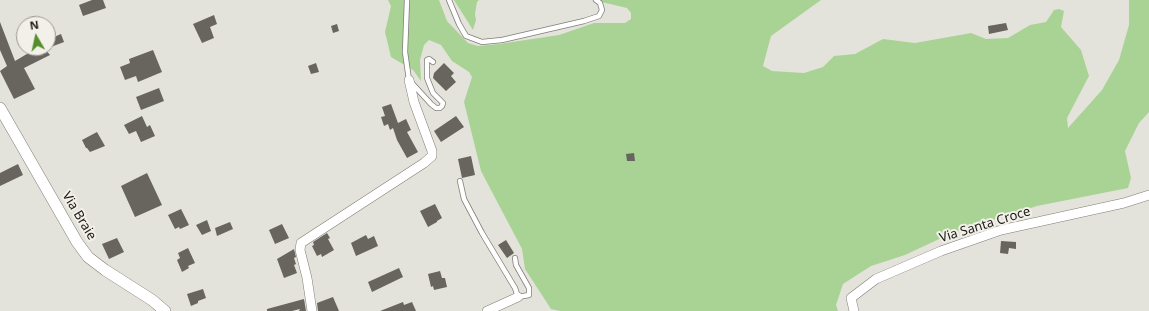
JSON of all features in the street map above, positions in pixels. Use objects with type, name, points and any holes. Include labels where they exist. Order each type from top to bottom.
[{"type":"street","points":[[312,311],[307,278],[300,250],[301,243],[424,163],[432,156],[432,151],[414,102],[409,80]]},
{"type":"street","name":"Via Braie","points":[[0,108],[77,242],[88,257],[105,270],[152,300],[165,311]]},
{"type":"street","name":"Via Santa Croce","points":[[854,311],[851,298],[876,279],[942,251],[1001,230],[1124,203],[1149,195]]},
{"type":"street","points":[[487,311],[518,297]]},
{"type":"lane","points":[[407,0],[404,52],[409,80],[436,108],[440,108],[443,103],[434,92],[427,78],[427,60],[433,62]]},
{"type":"lane","points":[[449,0],[459,24],[466,36],[482,42],[502,40],[584,21],[599,16],[602,10],[600,3],[596,0]]},
{"type":"lane","points":[[460,181],[464,199],[482,234],[515,288],[518,297],[529,295],[530,292],[516,265],[515,258]]},
{"type":"green space","points":[[388,0],[439,0],[447,21],[468,43],[478,46],[559,35],[594,23],[625,23],[631,19],[631,13],[627,8],[593,0],[821,0],[771,36],[763,66],[772,71],[804,73],[823,67],[834,56],[855,54],[883,39],[915,43],[971,33],[986,39],[1008,38],[1030,25],[1046,22],[1054,10],[1059,9],[1064,11],[1061,27],[1081,50],[1089,76],[1067,118],[1068,128],[1102,90],[1119,60],[1129,25],[1129,0],[1149,0],[1149,112],[1139,123],[1125,151],[1131,178],[1128,188],[1037,206],[952,233],[905,255],[871,266],[843,284],[836,305],[838,311],[560,311],[551,309],[525,269],[522,249],[481,171],[464,102],[472,77],[469,72],[452,61],[441,45],[429,40],[424,45],[420,60],[421,81],[413,70],[391,57],[385,32],[391,6]]},
{"type":"green space","points":[[454,0],[479,0],[477,2],[475,14],[476,20],[473,30]]},
{"type":"building","points":[[92,0],[103,0],[106,8],[83,16],[79,5]]},
{"type":"building","points":[[214,15],[217,24],[210,27],[214,38],[202,43],[193,24]]},
{"type":"building","points":[[0,22],[15,61],[23,56],[48,56],[24,68],[35,89],[14,99],[0,71],[7,66],[0,50]]},
{"type":"building","points":[[1006,23],[1008,30],[989,34],[988,26]]},
{"type":"building","points":[[337,24],[339,31],[333,33],[331,26]]},
{"type":"building","points":[[61,34],[64,42],[56,45],[56,36]]},
{"type":"building","points":[[153,50],[162,72],[138,82],[136,76],[125,80],[120,67],[130,63],[129,59]]},
{"type":"building","points":[[316,63],[319,72],[311,74],[308,66]]},
{"type":"building","points":[[444,63],[454,73],[451,76],[456,82],[446,91],[433,78],[434,73]]},
{"type":"building","points":[[159,88],[164,101],[141,110],[136,97]]},
{"type":"building","points":[[391,104],[398,123],[406,119],[411,130],[407,132],[418,152],[407,158],[397,140],[393,128],[390,130],[388,124],[384,126],[381,117],[385,116],[382,107]]},
{"type":"building","points":[[142,116],[147,127],[150,125],[155,136],[141,142],[136,131],[129,134],[124,125]]},
{"type":"building","points":[[456,116],[464,127],[441,142],[434,131]]},
{"type":"building","points":[[97,132],[105,146],[90,152],[82,140]]},
{"type":"building","points":[[634,153],[635,161],[627,161],[626,154]]},
{"type":"building","points":[[471,156],[475,175],[462,178],[458,159]]},
{"type":"building","points":[[18,164],[23,175],[0,186],[0,173]]},
{"type":"building","points":[[147,173],[162,205],[135,217],[121,186]]},
{"type":"building","points":[[435,204],[442,218],[428,227],[420,211]]},
{"type":"building","points":[[181,209],[189,225],[180,229],[179,227],[175,229],[168,215]]},
{"type":"building","points":[[207,220],[211,231],[202,235],[196,225]]},
{"type":"building","points":[[230,222],[233,229],[217,236],[215,228]]},
{"type":"building","points":[[282,224],[289,238],[275,244],[269,230]]},
{"type":"building","points":[[327,233],[330,238],[328,239],[334,250],[322,257],[321,254],[317,256],[312,246],[314,245],[313,242]]},
{"type":"building","points":[[366,235],[368,239],[374,236],[378,246],[356,256],[351,243]]},
{"type":"building","points":[[117,238],[124,252],[109,259],[102,244]]},
{"type":"building","points":[[506,240],[514,253],[507,258],[498,245]]},
{"type":"building","points":[[1001,241],[1016,242],[1016,249],[1009,248],[1008,254],[1000,253]]},
{"type":"building","points":[[188,248],[195,263],[188,266],[189,268],[182,272],[177,260],[180,258],[178,253]]},
{"type":"building","points":[[294,249],[296,264],[294,265],[297,273],[284,278],[277,259]]},
{"type":"building","points":[[399,268],[403,277],[372,292],[368,282]]},
{"type":"building","points":[[440,271],[442,278],[445,278],[447,287],[434,290],[433,286],[431,287],[428,274]]},
{"type":"building","points":[[203,289],[206,298],[191,306],[187,294]]},
{"type":"building","points":[[333,297],[339,311],[318,311],[317,303]]},
{"type":"building","points":[[304,299],[306,311],[299,311],[300,309],[292,311],[267,311],[267,309]]},
{"type":"building","points":[[403,302],[404,305],[412,302],[416,311],[380,311]]}]
